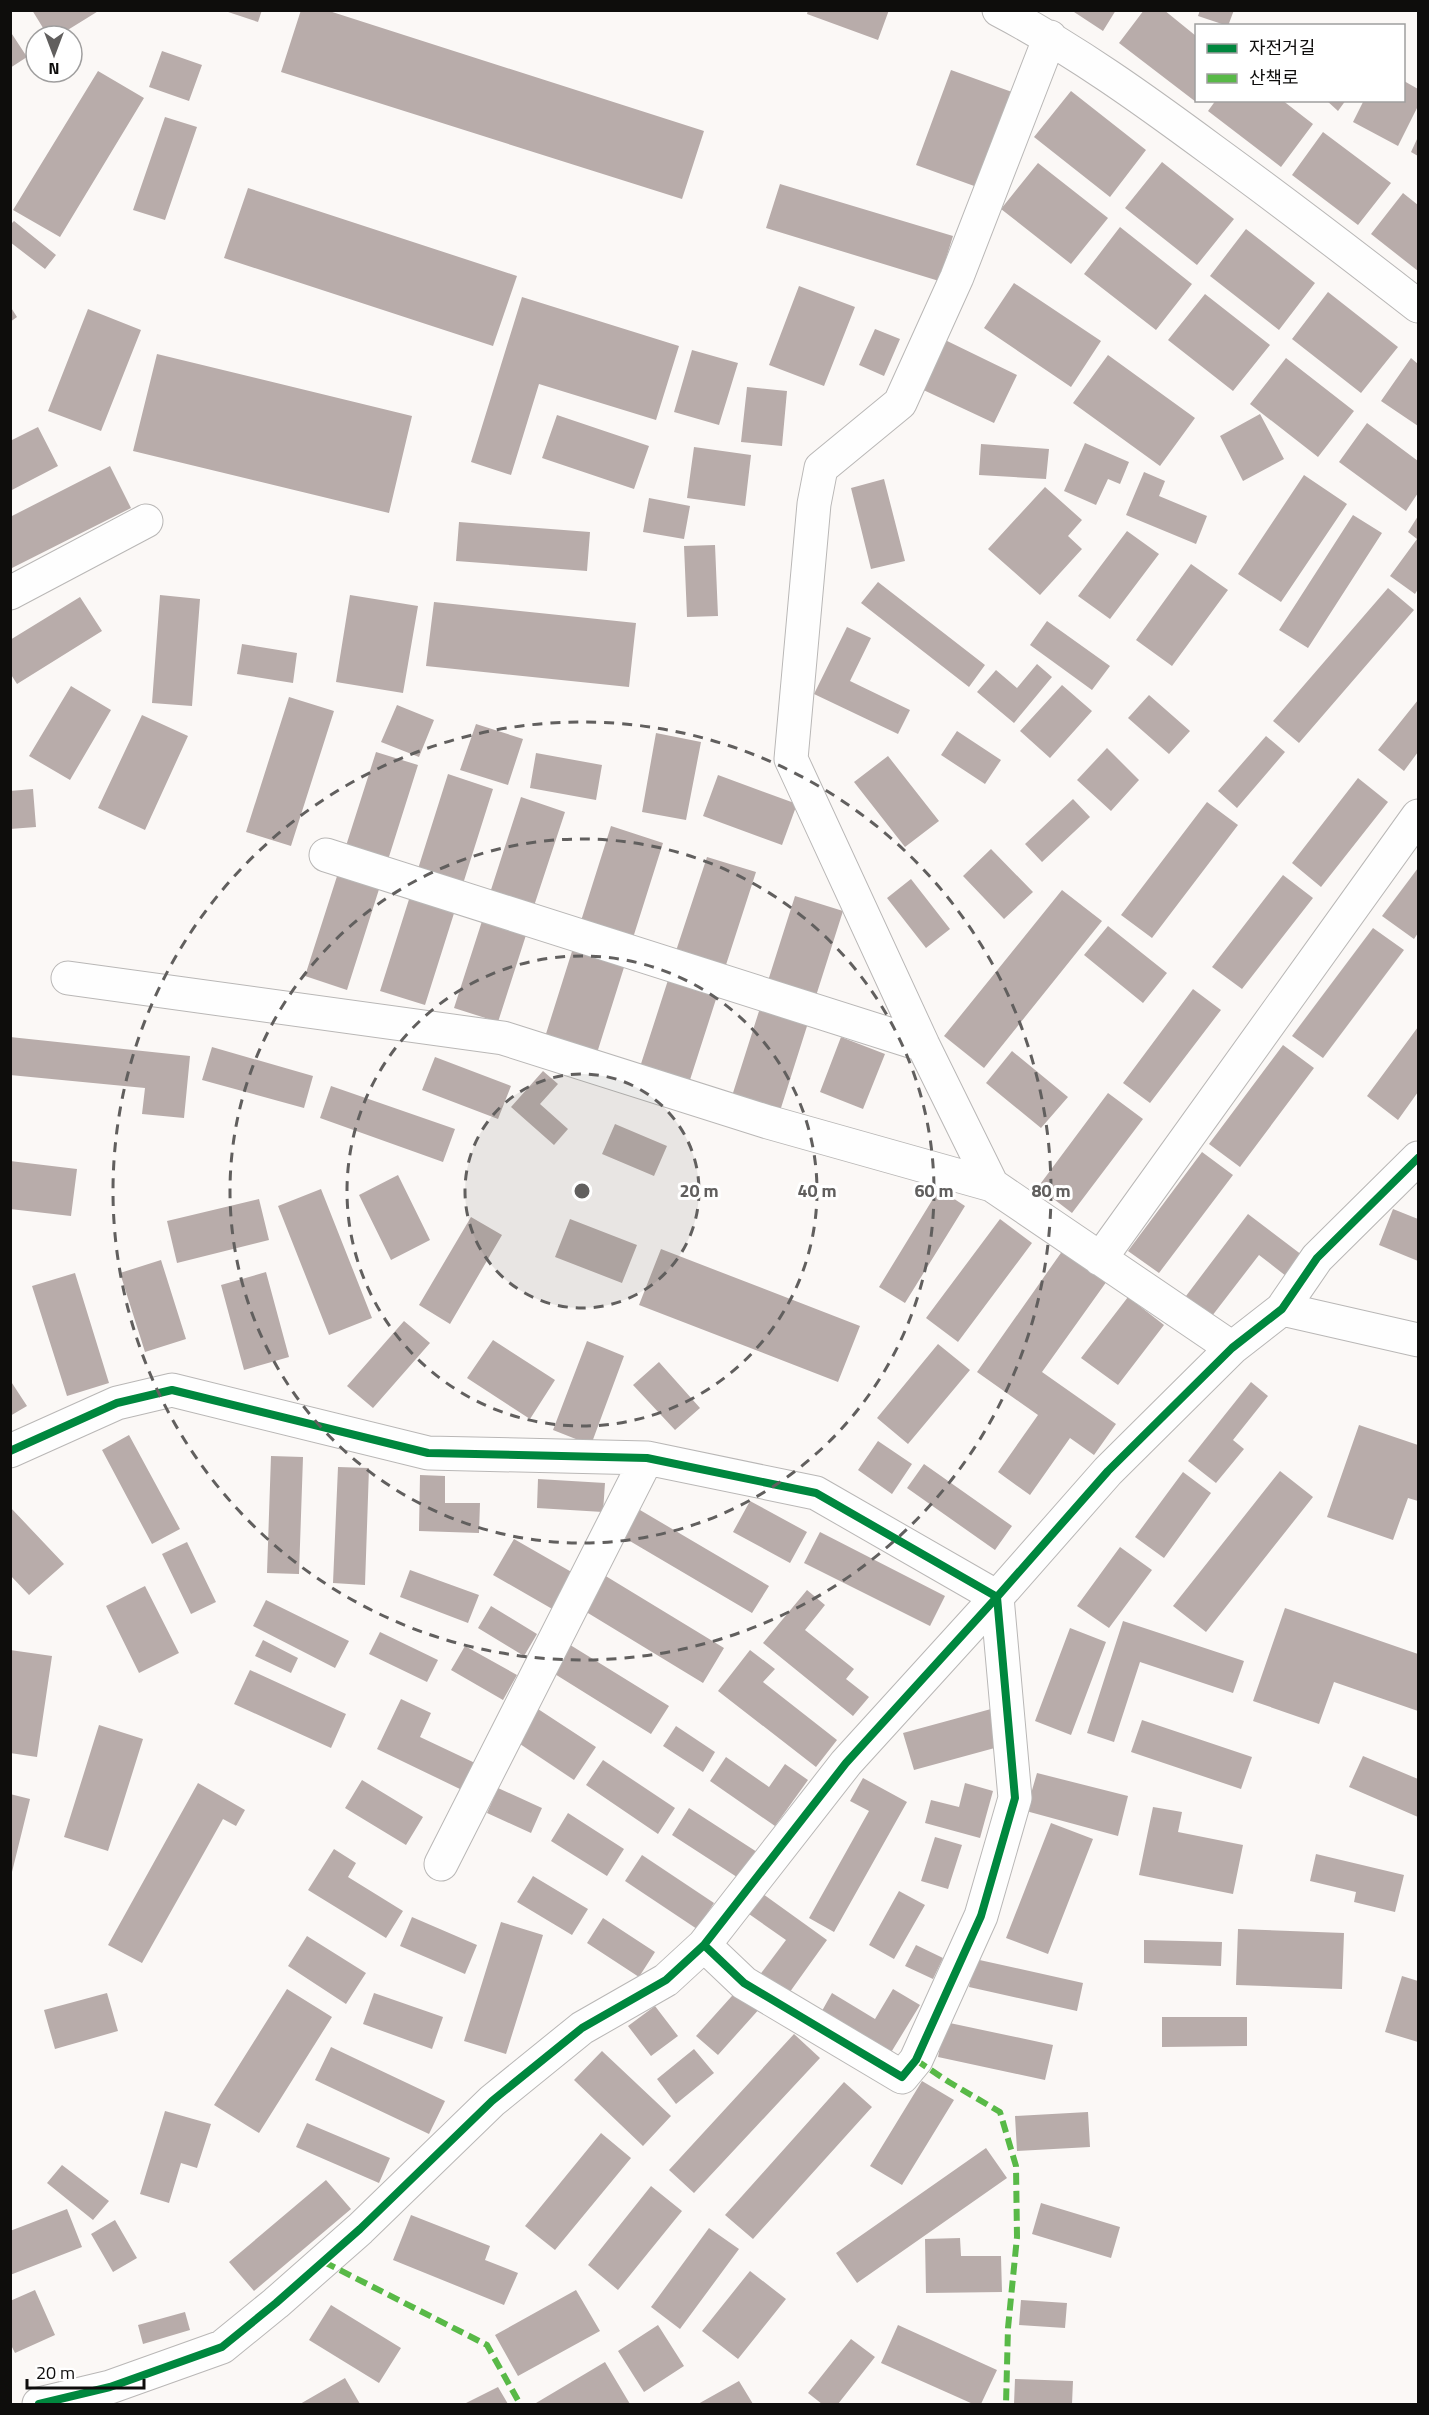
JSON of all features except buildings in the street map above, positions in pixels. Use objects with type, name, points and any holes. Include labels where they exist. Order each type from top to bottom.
[{"type":"street","points":[[999,10],[1050,37],[1121,83],[1294,210],[1419,306]]},
{"type":"street","points":[[992,1185],[922,1046],[791,759],[814,504],[821,468],[900,403],[957,277],[1050,37]]},
{"type":"street","points":[[10,593],[146,521]]},
{"type":"street","points":[[1100,1259],[1419,816]]},
{"type":"street","points":[[326,855],[922,1046]]},
{"type":"street","points":[[68,978],[503,1038],[768,1122],[992,1185],[1232,1348]]},
{"type":"street","points":[[39,2404],[110,2387],[222,2347],[360,2229],[492,2101],[582,2028],[666,1980],[704,1945],[846,1763],[1108,1472],[1232,1348],[1282,1309],[1317,1258],[1419,1158]]},
{"type":"street","points":[[1282,1309],[1419,1340]]},
{"type":"street","points":[[10,1451],[117,1403],[171,1390],[428,1453],[647,1458],[816,1493],[997,1597]]},
{"type":"street","points":[[441,1864],[647,1458]]},
{"type":"street","points":[[704,1945],[744,1983],[902,2077],[916,2060],[981,1916],[1015,1798],[997,1597]]},
{"type":"marked path","points":[[916,2060],[1000,2112],[1016,2166],[1017,2237],[1008,2328],[1006,2404]]},
{"type":"marked path","points":[[324,2262],[487,2345],[520,2404]]},
{"type":"cycle path","points":[[39,2404],[110,2387],[222,2347],[360,2229],[492,2101],[582,2028],[666,1980],[704,1945],[846,1763],[1108,1471],[1232,1348],[1282,1309],[1317,1258],[1418,1158]]},
{"type":"cycle path","points":[[10,1451],[117,1403],[172,1390],[428,1453],[647,1458],[816,1493],[997,1597],[1015,1798],[981,1916],[916,2060],[902,2077],[744,1983],[704,1945]]}]
